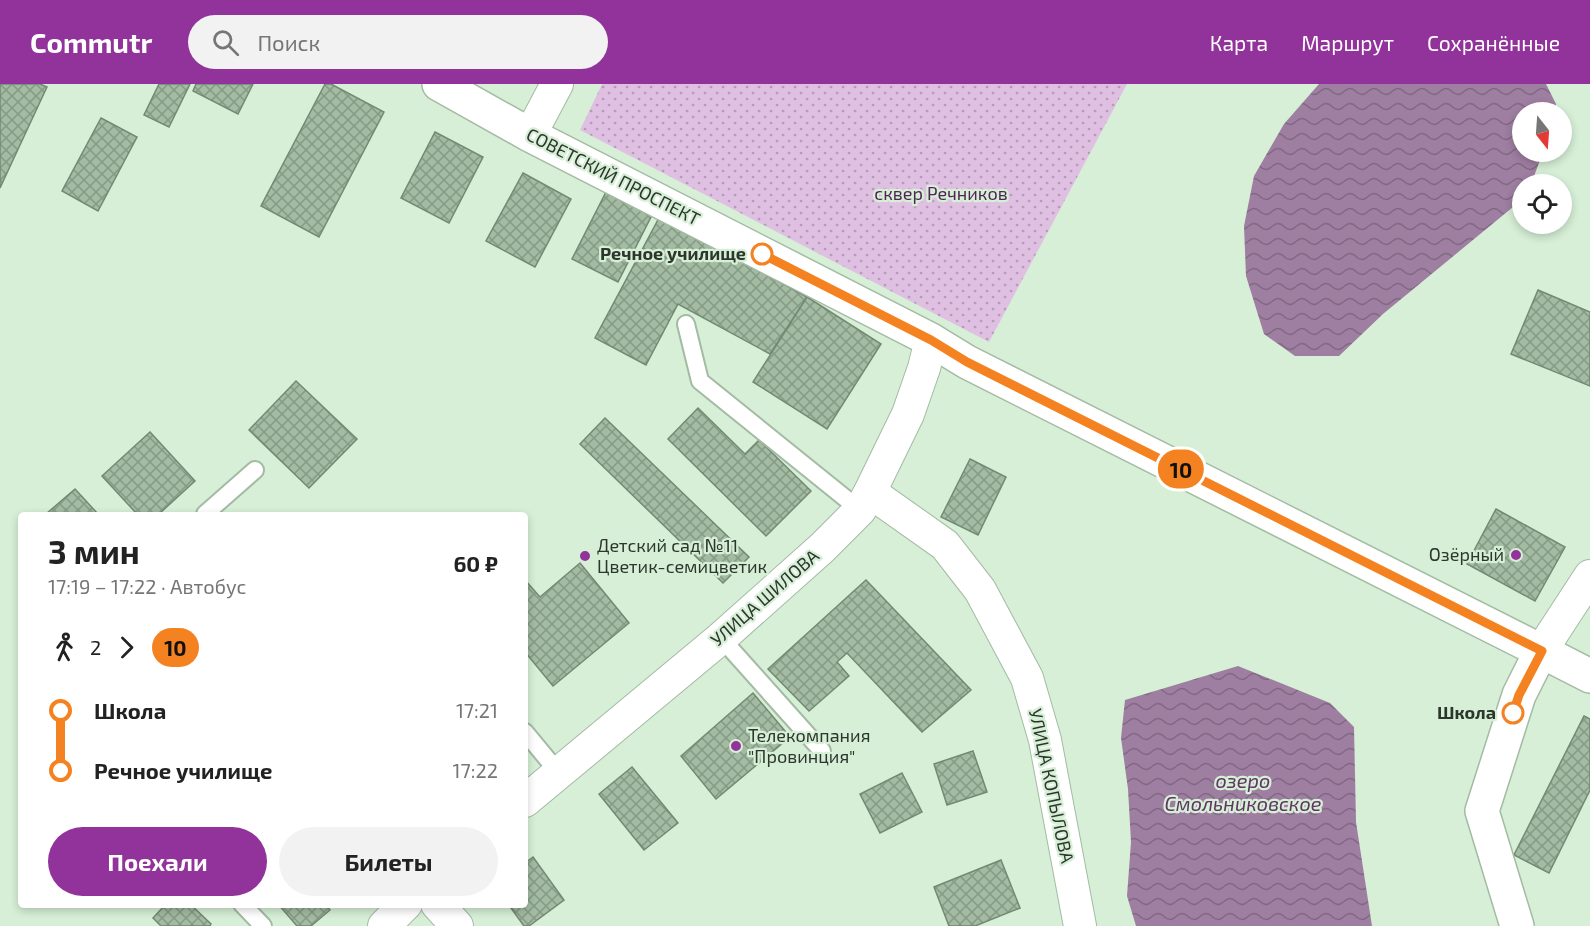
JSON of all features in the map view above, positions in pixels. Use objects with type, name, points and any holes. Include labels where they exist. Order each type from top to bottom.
[{"type":"main road","name":"СОВЕТСКИЙ ПРОСПЕКТ","points":[[439,84],[530,135],[931,340],[967,362],[1590,676]]},
{"type":"main road","points":[[1517,926],[1482,811],[1519,695],[1542,651]]},
{"type":"street","points":[[530,135],[556,84]]},
{"type":"street","name":"УЛИЦА ШИЛОВА","points":[[528,798],[721,638],[822,548],[865,501],[908,414],[931,340]]},
{"type":"street","name":"УЛИЦА КОПЫЛОВА","points":[[865,501],[945,545],[980,590],[1027,678],[1045,740],[1080,926]]},
{"type":"street","points":[[1542,651],[1590,576]]},
{"type":"street","points":[[384,926],[402,908]]},
{"type":"street","points":[[441,908],[457,926]]},
{"type":"lane","points":[[686,324],[700,381],[865,501]]},
{"type":"lane","points":[[207,512],[255,470]]},
{"type":"lane","points":[[721,638],[822,751]]},
{"type":"lane","points":[[528,736],[558,772]]},
{"type":"lane","points":[[246,908],[263,926]]},
{"type":"green space","name":"сквер Речников","points":[[602,84],[1127,84],[989,342],[580,130]]},
{"type":"water","points":[[1319,84],[1546,84],[1555,102],[1512,102],[1512,162],[1539,162],[1535,174],[1512,174],[1512,208],[1383,314],[1339,356],[1295,356],[1264,334],[1246,276],[1244,226],[1254,176],[1284,124]]},
{"type":"water","name":"озеро Смольниковское","points":[[1238,666],[1330,703],[1354,727],[1356,822],[1372,926],[1136,926],[1127,896],[1131,842],[1128,789],[1121,738],[1125,700]]},
{"type":"building","points":[[0,84],[40,84],[47,87],[0,188]]},
{"type":"building","points":[[159,84],[190,84],[169,127],[144,115]]},
{"type":"building","points":[[196,84],[253,84],[238,114],[193,91]]},
{"type":"building","points":[[325,84],[331,84],[384,112],[319,237],[261,206]]},
{"type":"building","points":[[101,118],[137,137],[98,211],[62,191]]},
{"type":"building","points":[[435,132],[483,157],[449,223],[401,198]]},
{"type":"building","points":[[523,173],[571,199],[535,267],[486,241]]},
{"type":"building","points":[[606,192],[652,215],[618,282],[572,259]]},
{"type":"building","points":[[660,216],[807,297],[770,354],[678,304],[646,365],[595,338]]},
{"type":"building","points":[[1538,290],[1590,312],[1590,386],[1511,354]]},
{"type":"building","points":[[807,297],[881,344],[827,429],[753,382]]},
{"type":"building","points":[[296,381],[357,439],[309,488],[249,430]]},
{"type":"building","points":[[698,408],[745,454],[759,440],[811,491],[766,536],[668,439]]},
{"type":"building","points":[[605,418],[749,557],[723,583],[580,444]]},
{"type":"building","points":[[150,432],[195,481],[161,512],[135,512],[102,476]]},
{"type":"building","points":[[970,459],[1006,477],[978,535],[941,517]]},
{"type":"building","points":[[75,489],[96,512],[48,512]]},
{"type":"building","name":"Озёрный","points":[[1496,509],[1565,547],[1535,601],[1467,564]]},
{"type":"building","points":[[580,563],[629,623],[553,686],[528,656],[528,583],[540,597]]},
{"type":"building","points":[[866,580],[971,690],[922,732],[847,653],[837,662],[849,676],[809,711],[768,669]]},
{"type":"building","name":"Телекомпания \"Провинция\"","points":[[753,693],[790,737],[716,799],[681,756]]},
{"type":"building","points":[[1584,716],[1590,719],[1590,790],[1549,873],[1514,855]]},
{"type":"building","points":[[973,751],[987,792],[947,805],[934,764]]},
{"type":"building","points":[[632,767],[678,823],[644,850],[599,794]]},
{"type":"building","points":[[902,773],[922,812],[880,833],[860,794]]},
{"type":"building","points":[[533,857],[564,900],[529,926],[524,926],[511,908],[528,908],[528,861]]},
{"type":"building","points":[[1001,860],[1020,908],[975,926],[949,926],[934,887]]},
{"type":"building","points":[[162,908],[194,908],[211,924],[210,926],[161,926],[153,918]]},
{"type":"building","points":[[281,908],[328,908],[330,910],[311,926],[297,926]]},
{"type":"bus line","name":"10","points":[[762,254],[931,340],[967,362],[1542,651],[1519,695],[1513,713]]},
{"type":"place","name":"Речное училище","points":[[762,254]]},
{"type":"place","name":"Озёрный","points":[[1516,555]]},
{"type":"place","name":"Детский сад №11 Цветик-семицветик","points":[[585,556]]},
{"type":"place","name":"Школа","points":[[1513,713]]},
{"type":"place","name":"Телекомпания \"Провинция\"","points":[[736,746]]}]
